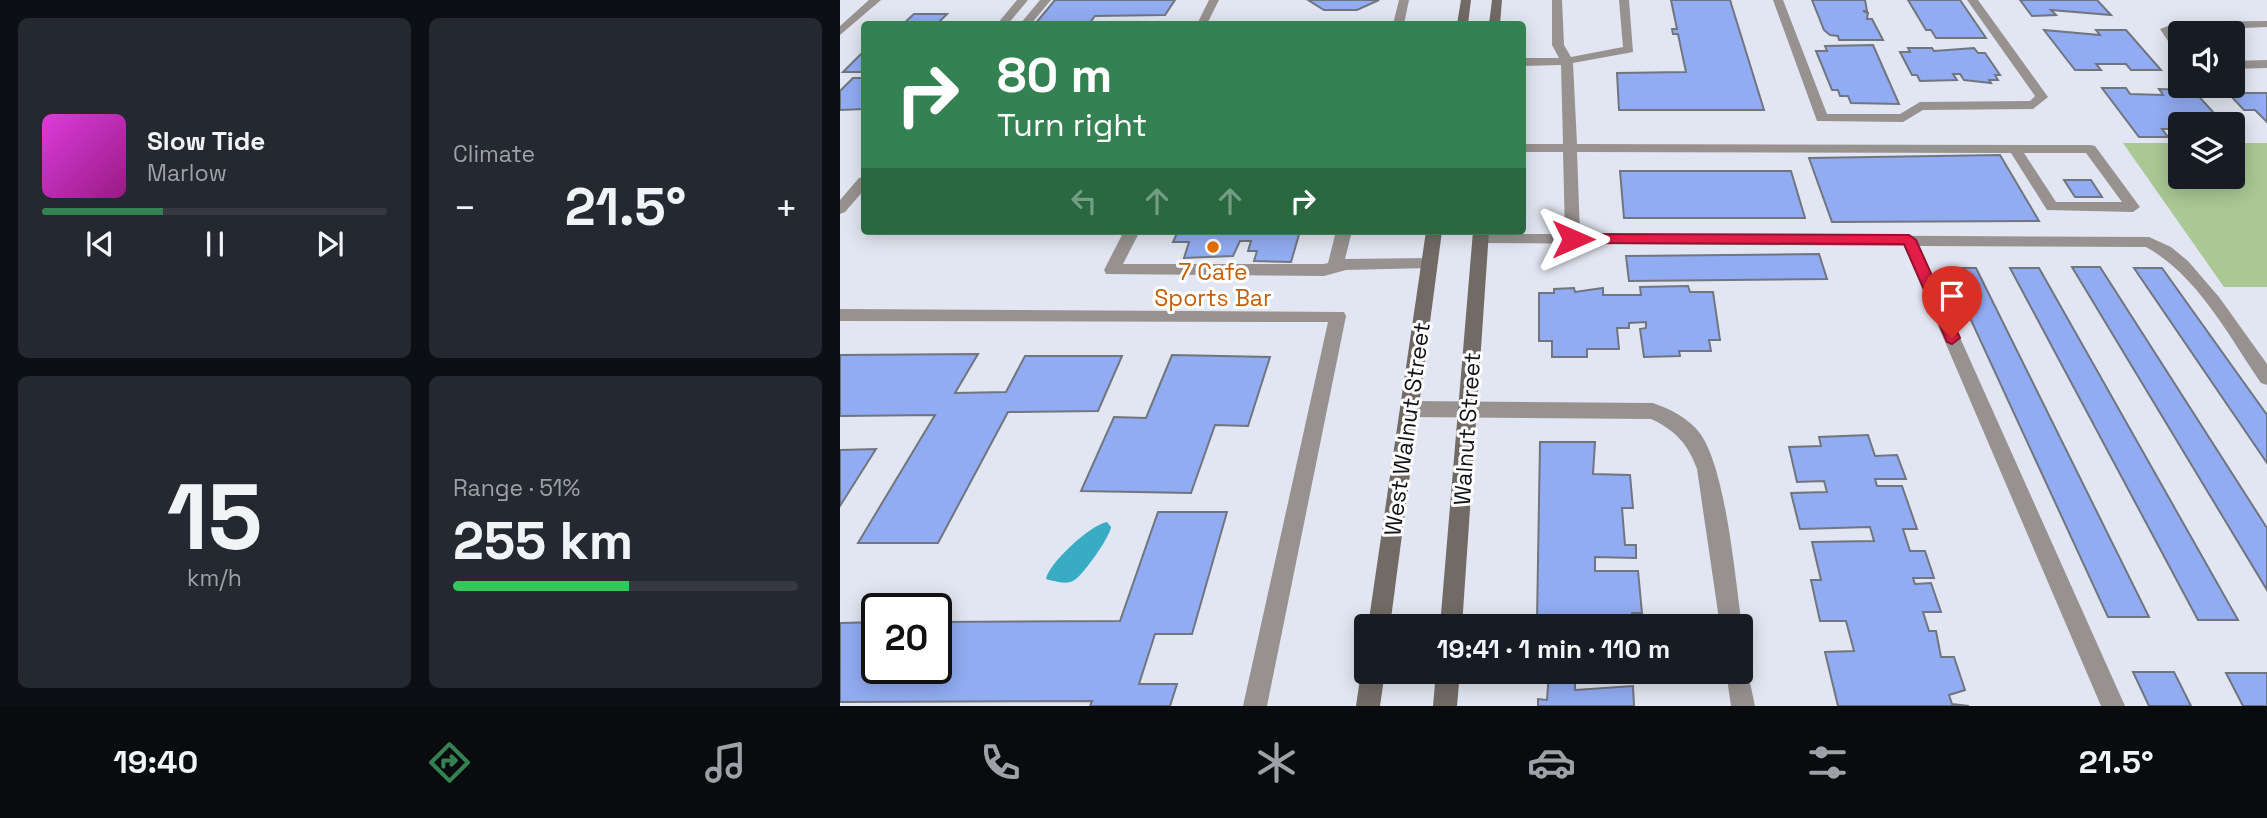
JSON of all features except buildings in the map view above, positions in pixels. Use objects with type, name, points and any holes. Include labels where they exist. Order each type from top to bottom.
[{"type":"main road","points":[[1463,21],[1466,0]]},
{"type":"main road","points":[[1495,21],[1497,0]]},
{"type":"main road","name":"West Walnut Street","points":[[1381,614],[1434,235]]},
{"type":"main road","name":"Walnut Street","points":[[1452,614],[1481,235]]},
{"type":"main road","points":[[1368,706],[1371,684]]},
{"type":"main road","points":[[1445,706],[1447,684]]},
{"type":"street","points":[[840,32],[876,0]]},
{"type":"street","points":[[1005,21],[1023,0]]},
{"type":"street","points":[[1028,21],[1046,0]]},
{"type":"street","points":[[1204,21],[1214,0]]},
{"type":"street","points":[[1399,21],[1404,0]]},
{"type":"street","points":[[1558,0],[1558,45],[1567,61],[1573,239]]},
{"type":"street","points":[[1526,61],[1567,61],[1629,49],[1624,0]]},
{"type":"street","points":[[1778,0],[1822,118],[1903,118],[1920,106],[2032,105],[2042,97],[1972,0]]},
{"type":"street","points":[[2245,24],[2267,24]]},
{"type":"street","points":[[2245,65],[2267,64]]},
{"type":"street","points":[[1526,148],[2090,149],[2133,207],[2052,207],[2015,149]]},
{"type":"street","points":[[840,209],[861,184]]},
{"type":"street","points":[[1130,235],[1112,270],[1324,270],[1346,264],[1430,263]]},
{"type":"street","points":[[1335,267],[1343,235]]},
{"type":"street","points":[[1481,235],[1573,239],[2135,240],[2163,247],[2185,266],[2267,378]]},
{"type":"street","points":[[1909,240],[2113,706]]},
{"type":"street","points":[[840,314],[1338,316],[1255,706]]},
{"type":"street","points":[[1410,409],[1653,411],[1680,423],[1700,446],[1707,469],[1729,614]]},
{"type":"street","points":[[1740,684],[1743,706]]},
{"type":"green space","points":[[2123,143],[2168,143],[2168,189],[2245,189],[2245,143],[2267,143],[2267,287],[2224,287]]},
{"type":"water","points":[[1107,522],[1111,527],[1106,539],[1077,578],[1067,583],[1046,579],[1054,564],[1071,546],[1091,530]]},
{"type":"place","name":"7 Cafe Sports Bar","points":[[1213,247]]},
{"type":"route","points":[[1573,239],[1909,240],[1952,338]]}]
